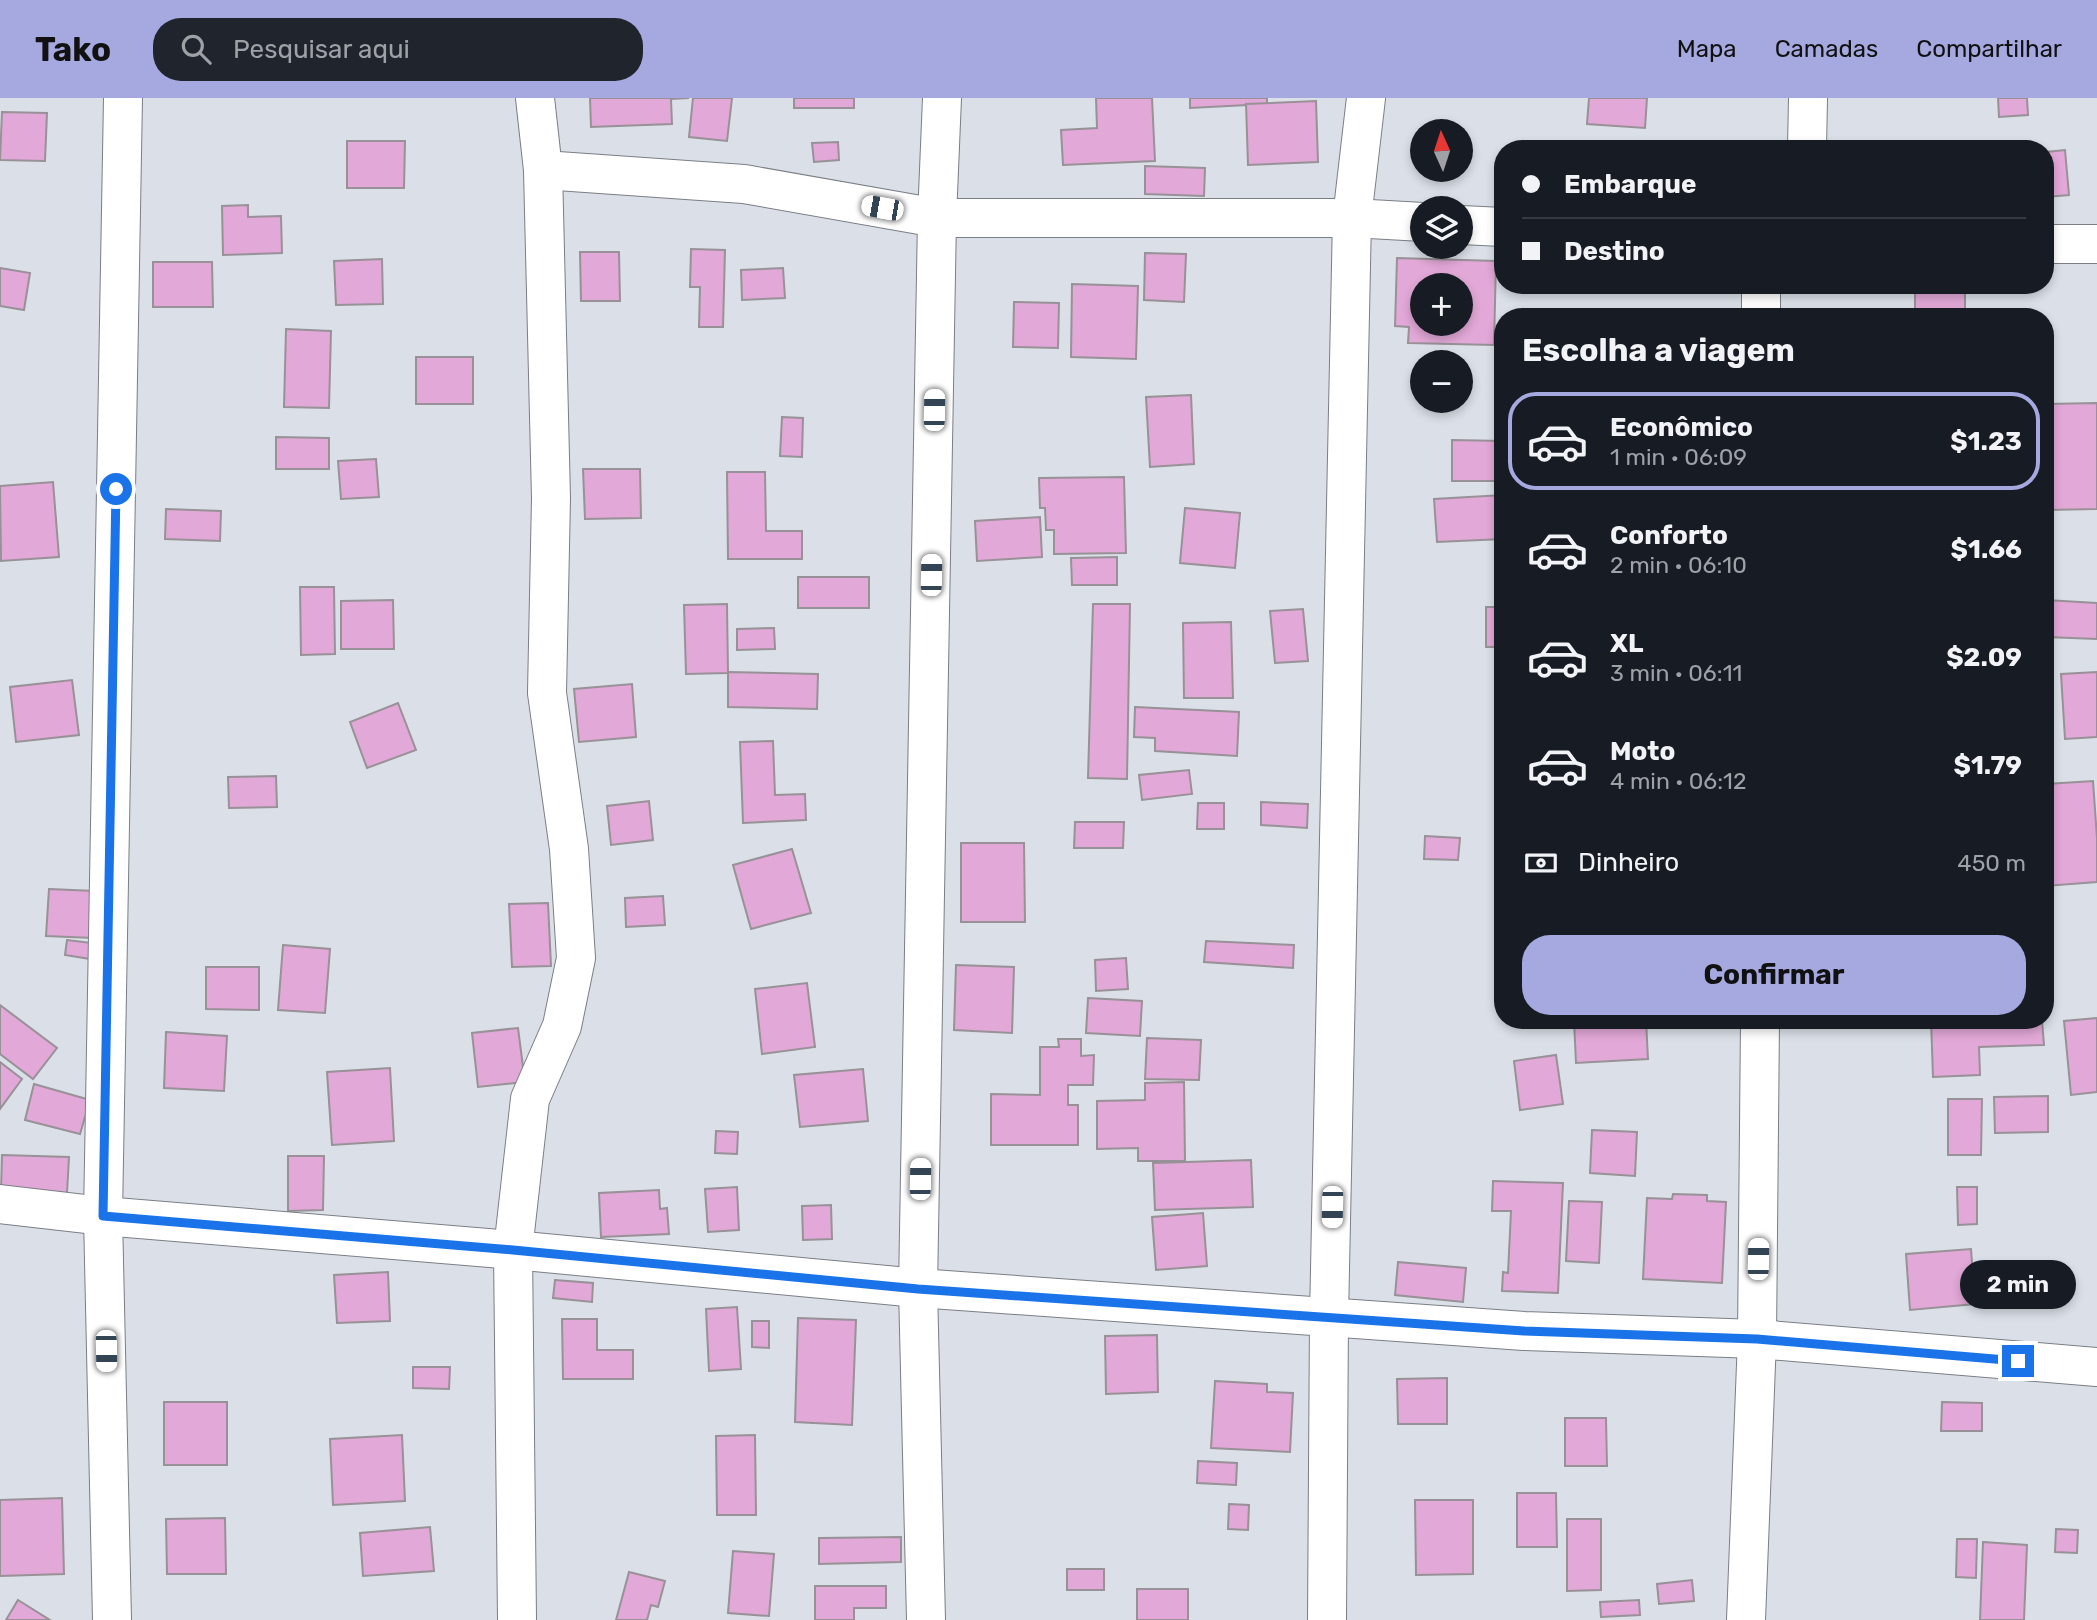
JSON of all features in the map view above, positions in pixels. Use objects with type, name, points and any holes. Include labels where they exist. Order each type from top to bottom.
[{"type":"street","points":[[112,1620],[103,1216],[123,98]]},
{"type":"street","points":[[517,1620],[513,1250],[530,1099],[562,1026],[576,958],[569,849],[547,693],[551,498],[543,170],[536,98]]},
{"type":"street","points":[[926,1620],[918,1289],[937,218],[942,98]]},
{"type":"street","points":[[1327,1620],[1329,1317],[1352,218],[1366,98]]},
{"type":"street","points":[[1807,140],[1808,98]]},
{"type":"street","points":[[543,170],[744,184],[937,218],[1352,218],[1410,221]]},
{"type":"street","points":[[1473,226],[1494,227]]},
{"type":"street","points":[[2054,244],[2097,244]]},
{"type":"street","points":[[1746,1620],[1757,1339],[1760,1029]]},
{"type":"street","points":[[0,1204],[103,1216],[513,1250],[918,1289],[1524,1331],[1757,1339],[2097,1367]]},
{"type":"building","points":[[590,98],[689,98],[671,99],[672,124],[591,127]]},
{"type":"building","points":[[693,98],[732,98],[727,141],[689,137]]},
{"type":"building","points":[[794,98],[854,98],[854,108],[794,108]]},
{"type":"building","points":[[1096,98],[1152,98],[1155,161],[1063,165],[1061,130],[1097,128]]},
{"type":"building","points":[[1190,98],[1267,98],[1267,104],[1190,108]]},
{"type":"building","points":[[1589,98],[1647,98],[1645,128],[1587,124]]},
{"type":"building","points":[[1998,98],[2027,98],[2028,115],[1999,117]]},
{"type":"building","points":[[1316,101],[1318,162],[1248,165],[1246,104]]},
{"type":"building","points":[[2,112],[47,113],[45,161],[0,160]]},
{"type":"building","points":[[347,141],[405,141],[404,188],[347,188]]},
{"type":"building","points":[[838,142],[839,160],[814,162],[812,143]]},
{"type":"building","points":[[2065,150],[2069,195],[2054,196],[2054,151]]},
{"type":"building","points":[[1145,166],[1205,168],[1204,196],[1145,194]]},
{"type":"building","points":[[248,205],[248,217],[281,216],[282,253],[223,255],[222,206]]},
{"type":"building","points":[[691,249],[725,250],[723,327],[699,327],[700,287],[690,287]]},
{"type":"building","points":[[580,252],[619,252],[620,301],[581,301]]},
{"type":"building","points":[[1145,253],[1186,254],[1184,302],[1144,300]]},
{"type":"building","points":[[1397,258],[1494,261],[1494,345],[1408,343],[1409,327],[1395,326]]},
{"type":"building","points":[[382,259],[383,304],[336,305],[334,261]]},
{"type":"building","points":[[153,262],[212,262],[213,307],[153,307]]},
{"type":"building","points":[[0,268],[30,273],[24,310],[0,306]]},
{"type":"building","points":[[783,268],[785,298],[742,300],[741,270]]},
{"type":"building","points":[[1072,284],[1138,286],[1136,359],[1071,357]]},
{"type":"building","points":[[1915,294],[1965,294],[1965,308],[1915,308]]},
{"type":"building","points":[[1014,302],[1059,303],[1058,348],[1013,347]]},
{"type":"building","points":[[286,329],[331,331],[329,408],[284,407]]},
{"type":"building","points":[[416,357],[473,357],[473,404],[416,404]]},
{"type":"building","points":[[1191,395],[1194,464],[1150,467],[1146,397]]},
{"type":"building","points":[[2097,403],[2097,509],[2054,510],[2054,404]]},
{"type":"building","points":[[782,417],[803,418],[802,457],[780,456]]},
{"type":"building","points":[[276,437],[329,438],[329,469],[276,469]]},
{"type":"building","points":[[1452,440],[1494,441],[1494,481],[1452,481]]},
{"type":"building","points":[[376,459],[379,497],[341,499],[338,461]]},
{"type":"building","points":[[583,469],[640,469],[641,518],[585,519]]},
{"type":"building","points":[[727,472],[765,472],[766,531],[802,531],[802,559],[728,559]]},
{"type":"building","points":[[1124,477],[1126,553],[1054,554],[1054,530],[1046,530],[1045,508],[1040,508],[1039,478]]},
{"type":"building","points":[[53,482],[59,557],[1,561],[0,486]]},
{"type":"building","points":[[1494,496],[1494,539],[1437,542],[1434,499]]},
{"type":"building","points":[[1185,508],[1240,513],[1235,568],[1180,563]]},
{"type":"building","points":[[166,509],[221,511],[220,541],[165,539]]},
{"type":"building","points":[[1040,517],[1042,557],[977,561],[975,521]]},
{"type":"building","points":[[1117,557],[1117,585],[1072,585],[1071,558]]},
{"type":"building","points":[[798,577],[869,577],[869,608],[798,608]]},
{"type":"building","points":[[300,587],[334,587],[335,654],[301,655]]},
{"type":"building","points":[[393,600],[394,649],[341,649],[341,601]]},
{"type":"building","points":[[2054,600],[2097,603],[2097,639],[2054,637]]},
{"type":"building","points":[[727,604],[728,673],[686,674],[684,605]]},
{"type":"building","points":[[1093,604],[1130,604],[1127,779],[1088,778]]},
{"type":"building","points":[[1486,607],[1494,607],[1494,647],[1486,647]]},
{"type":"building","points":[[1303,609],[1308,661],[1275,663],[1270,611]]},
{"type":"building","points":[[1231,622],[1233,698],[1184,698],[1183,623]]},
{"type":"building","points":[[774,628],[775,649],[737,650],[737,629]]},
{"type":"building","points":[[728,672],[818,674],[817,709],[728,707]]},
{"type":"building","points":[[2097,672],[2097,737],[2065,739],[2061,674]]},
{"type":"building","points":[[72,680],[79,735],[16,742],[10,687]]},
{"type":"building","points":[[632,684],[636,737],[579,742],[574,689]]},
{"type":"building","points":[[398,703],[416,750],[367,768],[350,722]]},
{"type":"building","points":[[1135,707],[1239,712],[1237,756],[1155,751],[1155,738],[1134,737]]},
{"type":"building","points":[[773,741],[775,795],[805,794],[806,820],[743,823],[740,742]]},
{"type":"building","points":[[1189,770],[1192,794],[1142,800],[1139,775]]},
{"type":"building","points":[[276,776],[277,807],[229,808],[228,777]]},
{"type":"building","points":[[2093,781],[2097,882],[2054,885],[2054,783]]},
{"type":"building","points":[[649,801],[653,840],[611,845],[607,806]]},
{"type":"building","points":[[1261,802],[1308,804],[1307,828],[1261,825]]},
{"type":"building","points":[[1198,803],[1224,803],[1224,829],[1197,829]]},
{"type":"building","points":[[1075,822],[1124,822],[1123,848],[1074,848]]},
{"type":"building","points":[[1425,836],[1460,838],[1458,860],[1424,859]]},
{"type":"building","points":[[961,843],[1024,843],[1025,922],[961,922]]},
{"type":"building","points":[[792,849],[811,913],[751,929],[733,865]]},
{"type":"building","points":[[49,889],[95,891],[93,938],[46,936]]},
{"type":"building","points":[[663,896],[665,925],[626,927],[625,898]]},
{"type":"building","points":[[548,903],[551,966],[512,967],[509,904]]},
{"type":"building","points":[[67,940],[92,943],[90,959],[65,955]]},
{"type":"building","points":[[1206,941],[1294,945],[1293,968],[1204,962]]},
{"type":"building","points":[[283,945],[330,949],[325,1013],[278,1010]]},
{"type":"building","points":[[1126,958],[1128,989],[1096,991],[1095,960]]},
{"type":"building","points":[[956,965],[1014,967],[1012,1033],[954,1030]]},
{"type":"building","points":[[206,967],[259,967],[259,1010],[206,1009]]},
{"type":"building","points":[[807,983],[815,1047],[762,1054],[755,989]]},
{"type":"building","points":[[1088,998],[1142,1001],[1140,1036],[1086,1033]]},
{"type":"building","points":[[0,1005],[57,1048],[33,1079],[0,1054]]},
{"type":"building","points":[[2097,1018],[2097,1092],[2071,1095],[2064,1021]]},
{"type":"building","points":[[518,1028],[525,1082],[478,1087],[472,1033]]},
{"type":"building","points":[[1574,1029],[1646,1029],[1648,1059],[1576,1063]]},
{"type":"building","points":[[1931,1029],[2043,1029],[2044,1045],[1979,1047],[1980,1075],[1933,1077]]},
{"type":"building","points":[[166,1032],[227,1036],[224,1091],[164,1088]]},
{"type":"building","points":[[1147,1038],[1201,1040],[1199,1080],[1145,1079]]},
{"type":"building","points":[[1058,1039],[1081,1039],[1081,1056],[1094,1055],[1093,1085],[1068,1085],[1068,1105],[1078,1105],[1078,1145],[991,1145],[991,1094],[1040,1095],[1040,1047],[1059,1047]]},
{"type":"building","points":[[1556,1055],[1563,1104],[1520,1110],[1514,1061]]},
{"type":"building","points":[[0,1062],[22,1079],[0,1109]]},
{"type":"building","points":[[390,1068],[394,1141],[332,1145],[327,1072]]},
{"type":"building","points":[[863,1069],[868,1121],[800,1127],[794,1075]]},
{"type":"building","points":[[1184,1082],[1185,1161],[1138,1161],[1138,1148],[1097,1149],[1097,1101],[1145,1100],[1145,1083]]},
{"type":"building","points":[[34,1084],[90,1100],[80,1134],[25,1120]]},
{"type":"building","points":[[2048,1096],[2048,1132],[1995,1133],[1994,1097]]},
{"type":"building","points":[[1948,1099],[1982,1099],[1981,1155],[1948,1155]]},
{"type":"building","points":[[1592,1130],[1637,1132],[1635,1176],[1590,1173]]},
{"type":"building","points":[[716,1131],[738,1132],[737,1154],[715,1153]]},
{"type":"building","points":[[2,1155],[69,1157],[67,1193],[1,1191]]},
{"type":"building","points":[[288,1156],[324,1156],[323,1210],[288,1211]]},
{"type":"building","points":[[1251,1160],[1253,1207],[1155,1210],[1153,1163]]},
{"type":"building","points":[[1493,1181],[1563,1183],[1558,1293],[1502,1291],[1503,1272],[1508,1273],[1511,1211],[1492,1211]]},
{"type":"building","points":[[737,1187],[739,1230],[708,1232],[705,1189]]},
{"type":"building","points":[[1957,1187],[1977,1187],[1977,1224],[1958,1225]]},
{"type":"building","points":[[659,1190],[660,1209],[667,1208],[669,1234],[601,1237],[599,1193]]},
{"type":"building","points":[[1673,1194],[1707,1195],[1707,1201],[1726,1202],[1722,1283],[1643,1279],[1647,1198],[1672,1199]]},
{"type":"building","points":[[1569,1201],[1602,1202],[1599,1263],[1566,1261]]},
{"type":"building","points":[[831,1205],[832,1239],[803,1240],[802,1206]]},
{"type":"building","points":[[1203,1213],[1207,1266],[1156,1270],[1152,1217]]},
{"type":"building","points":[[1971,1249],[1975,1304],[1910,1310],[1906,1254]]},
{"type":"building","points":[[1398,1262],[1466,1268],[1463,1302],[1395,1295]]},
{"type":"building","points":[[388,1272],[390,1321],[337,1323],[334,1275]]},
{"type":"building","points":[[555,1280],[593,1283],[592,1302],[553,1298]]},
{"type":"building","points":[[737,1307],[741,1369],[709,1371],[706,1309]]},
{"type":"building","points":[[798,1318],[856,1320],[852,1425],[795,1422]]},
{"type":"building","points":[[562,1319],[597,1319],[597,1350],[633,1350],[633,1379],[563,1379]]},
{"type":"building","points":[[752,1321],[769,1321],[769,1348],[752,1347]]},
{"type":"building","points":[[1157,1335],[1158,1392],[1106,1394],[1105,1336]]},
{"type":"building","points":[[413,1367],[450,1367],[449,1389],[413,1388]]},
{"type":"building","points":[[1447,1378],[1447,1424],[1398,1424],[1397,1379]]},
{"type":"building","points":[[1215,1381],[1267,1384],[1267,1392],[1293,1393],[1290,1452],[1211,1448]]},
{"type":"building","points":[[164,1402],[227,1402],[227,1465],[164,1465]]},
{"type":"building","points":[[1942,1402],[1982,1403],[1982,1431],[1941,1431]]},
{"type":"building","points":[[1565,1418],[1606,1418],[1607,1466],[1565,1466]]},
{"type":"building","points":[[402,1435],[405,1501],[333,1505],[330,1439]]},
{"type":"building","points":[[755,1435],[756,1515],[717,1515],[716,1436]]},
{"type":"building","points":[[1198,1461],[1237,1463],[1236,1485],[1197,1483]]},
{"type":"building","points":[[1517,1493],[1556,1493],[1557,1547],[1517,1547]]},
{"type":"building","points":[[62,1498],[64,1574],[0,1576],[0,1500]]},
{"type":"building","points":[[1415,1500],[1473,1500],[1473,1574],[1416,1575]]},
{"type":"building","points":[[1229,1504],[1249,1505],[1248,1530],[1228,1529]]},
{"type":"building","points":[[225,1518],[226,1574],[167,1574],[166,1519]]},
{"type":"building","points":[[1567,1519],[1601,1519],[1601,1590],[1567,1591]]},
{"type":"building","points":[[430,1527],[434,1571],[363,1576],[360,1533]]},
{"type":"building","points":[[2056,1529],[2078,1530],[2077,1553],[2055,1552]]},
{"type":"building","points":[[901,1537],[901,1562],[819,1564],[819,1538]]},
{"type":"building","points":[[1957,1539],[1977,1539],[1976,1578],[1956,1577]]},
{"type":"building","points":[[1983,1542],[2027,1545],[2024,1620],[1980,1620]]},
{"type":"building","points":[[733,1551],[774,1554],[769,1616],[728,1613]]},
{"type":"building","points":[[1067,1569],[1104,1569],[1104,1590],[1067,1590]]},
{"type":"building","points":[[629,1572],[665,1581],[658,1607],[651,1605],[647,1620],[616,1620]]},
{"type":"building","points":[[1692,1580],[1694,1601],[1659,1604],[1657,1584]]},
{"type":"building","points":[[815,1586],[886,1586],[886,1608],[854,1608],[854,1620],[815,1620]]},
{"type":"building","points":[[1137,1589],[1188,1589],[1188,1620],[1137,1620]]},
{"type":"building","points":[[18,1600],[50,1620],[6,1620]]},
{"type":"building","points":[[1639,1600],[1640,1615],[1601,1617],[1600,1602]]},
{"type":"route","points":[[116,489],[103,1216],[513,1250],[918,1289],[1524,1331],[1757,1339],[2018,1361]]}]
